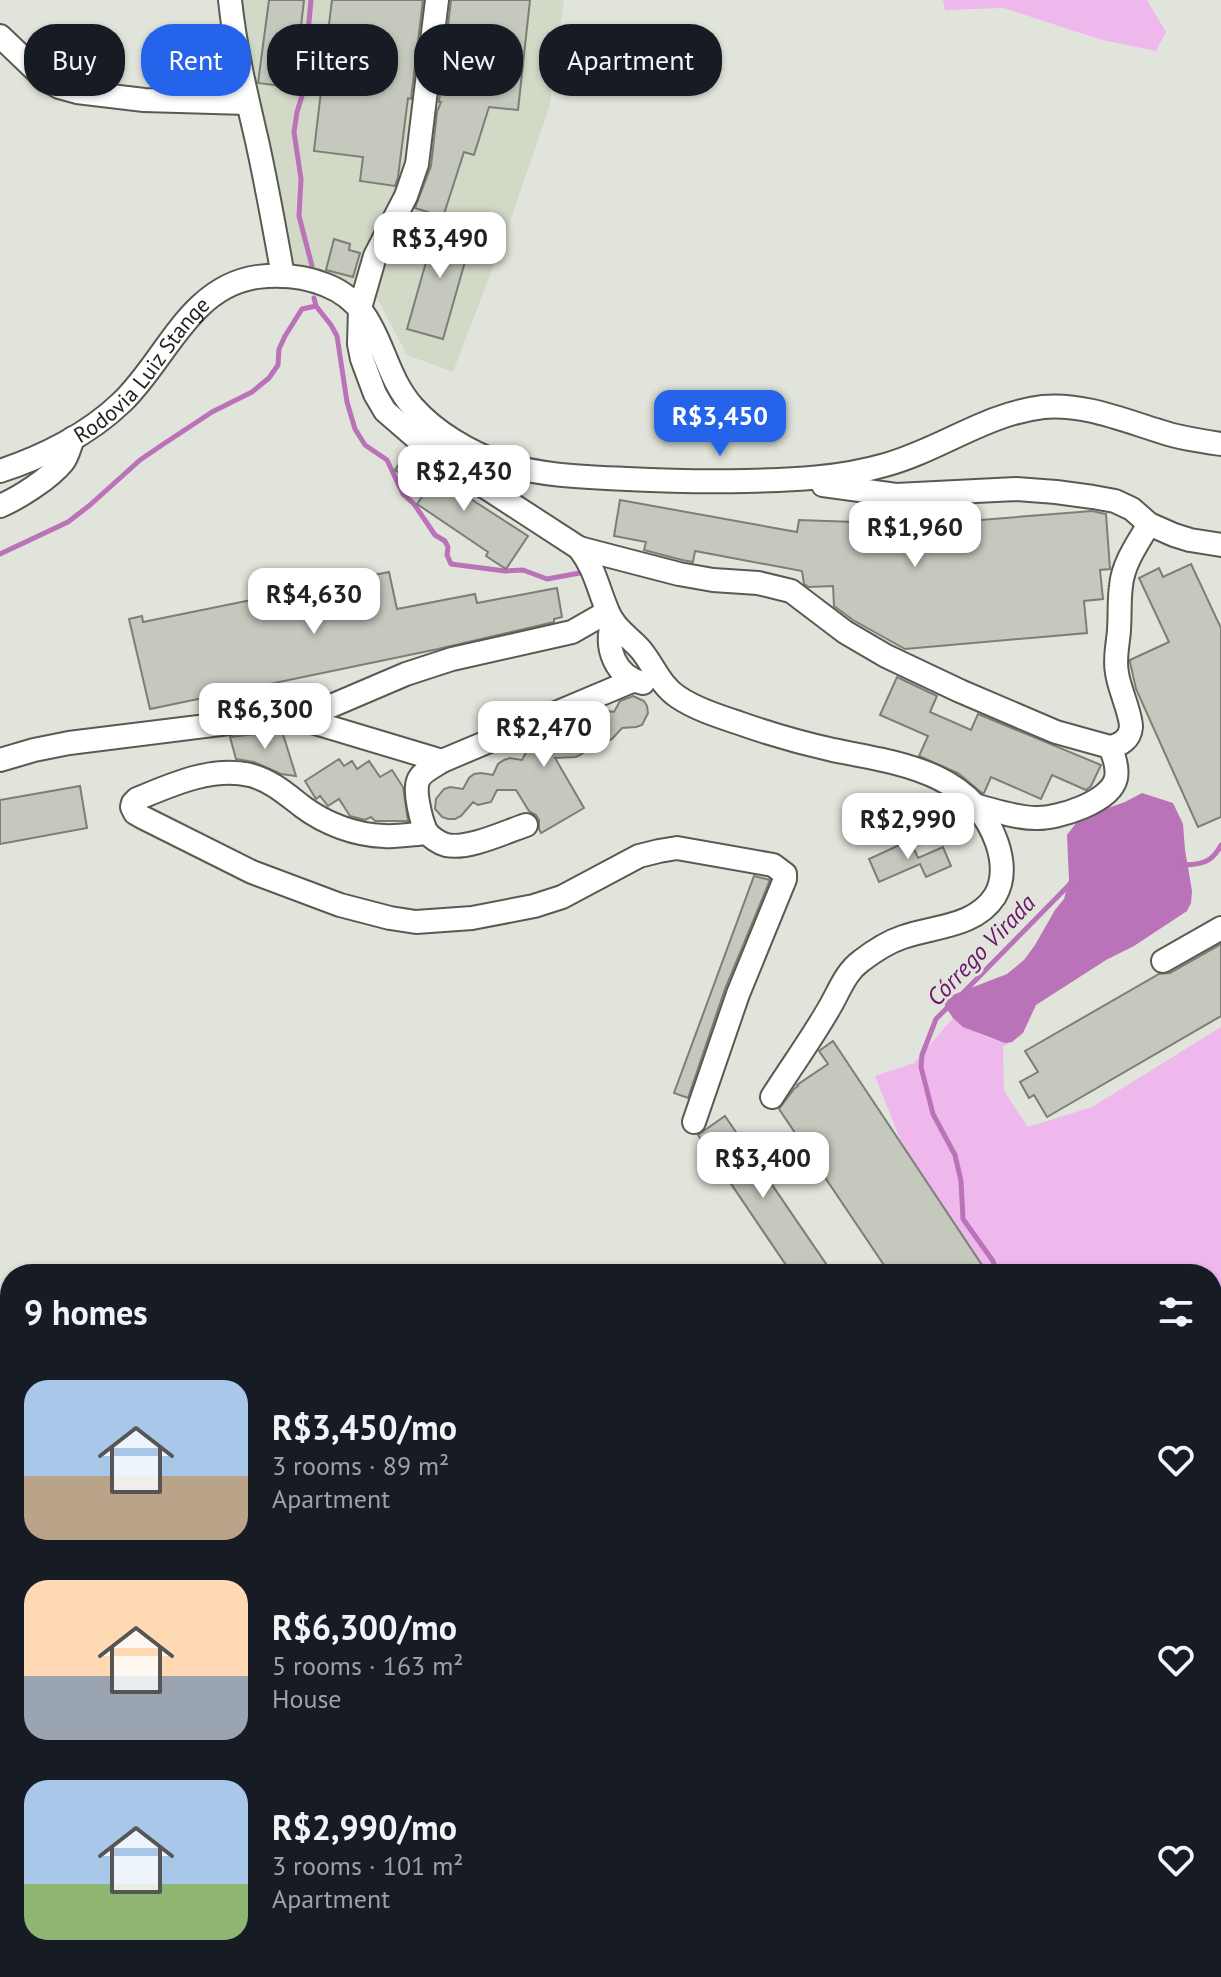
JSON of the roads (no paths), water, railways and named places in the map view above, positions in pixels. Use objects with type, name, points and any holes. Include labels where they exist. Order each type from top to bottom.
[{"type":"street","points":[[230,0],[247,103],[257,139],[283,276]]},
{"type":"street","points":[[437,0],[417,164],[406,196],[375,256],[360,308],[359,344],[375,394],[385,411],[415,437],[579,548],[679,574],[758,583],[791,591],[845,632],[886,656],[1056,732],[1110,747],[1126,740],[1131,730],[1115,659],[1121,583],[1129,558],[1149,524]]},
{"type":"street","points":[[0,36],[45,79],[77,92],[144,100],[247,103]]},
{"type":"street","name":"Rodovia Luiz Stange","points":[[0,471],[73,438],[118,406],[136,388],[192,312],[212,295],[235,282],[283,276],[312,280],[346,294],[360,308]]},
{"type":"street","points":[[360,308],[412,407],[439,430],[469,449],[500,463],[535,471],[576,477],[679,482],[784,480],[853,474],[922,452],[1002,415],[1047,407],[1068,407],[1099,413],[1190,440],[1221,444]]},
{"type":"street","points":[[0,506],[39,482],[64,461],[73,438]]},
{"type":"street","points":[[784,480],[896,495],[1016,489],[1056,492],[1115,501],[1132,509],[1149,524],[1190,540],[1221,545]]},
{"type":"street","points":[[579,548],[589,561],[610,617],[641,651],[665,687],[694,707],[768,733],[920,769],[946,781],[987,821],[1002,858],[1002,880],[987,906],[970,918],[901,937],[857,963],[843,980],[831,1005],[772,1097]]},
{"type":"street","points":[[610,617],[609,643],[615,663],[622,673],[632,681],[665,687]]},
{"type":"street","points":[[0,760],[69,743],[302,714],[331,706],[406,674],[452,659],[572,632],[610,617]]},
{"type":"street","points":[[526,825],[465,845],[448,846],[427,833],[420,811],[417,783],[420,776],[442,761],[632,681]]},
{"type":"street","points":[[302,714],[312,722],[442,761]]},
{"type":"street","points":[[974,805],[1020,817],[1039,818],[1076,810],[1111,789],[1116,769],[1110,747]]},
{"type":"street","points":[[427,833],[385,837],[349,831],[323,819],[268,781],[248,775],[224,773],[169,786],[137,799],[132,807],[135,813],[155,825],[252,872],[340,905],[416,922],[472,918],[534,906],[562,897],[639,856],[677,848],[773,865],[785,874],[785,879],[738,994],[694,1122]]},
{"type":"street","points":[[1163,961],[1221,928]]},
{"type":"waterway","name":"Córrego Virada","points":[[311,0],[302,96],[294,132],[301,179],[299,216],[312,266]]},
{"type":"waterway","name":"Córrego Virada","points":[[314,298],[316,306],[337,336],[347,402],[355,429],[365,445],[387,460],[403,494],[414,504],[435,535],[445,541],[451,564],[505,571],[523,570],[547,579],[585,572]]},
{"type":"waterway","points":[[0,554],[68,522],[140,460],[212,412],[252,392],[269,378],[278,365],[279,349],[302,309],[316,306]]},
{"type":"waterway","points":[[1181,865],[1205,862],[1214,856],[1221,845]]},
{"type":"waterway","name":"Córrego Virada","points":[[960,996],[1071,883]]},
{"type":"waterway","name":"Córrego Virada","points":[[950,1005],[936,1019],[922,1055],[921,1067],[933,1114],[955,1155],[961,1181],[963,1219],[994,1264]]}]
